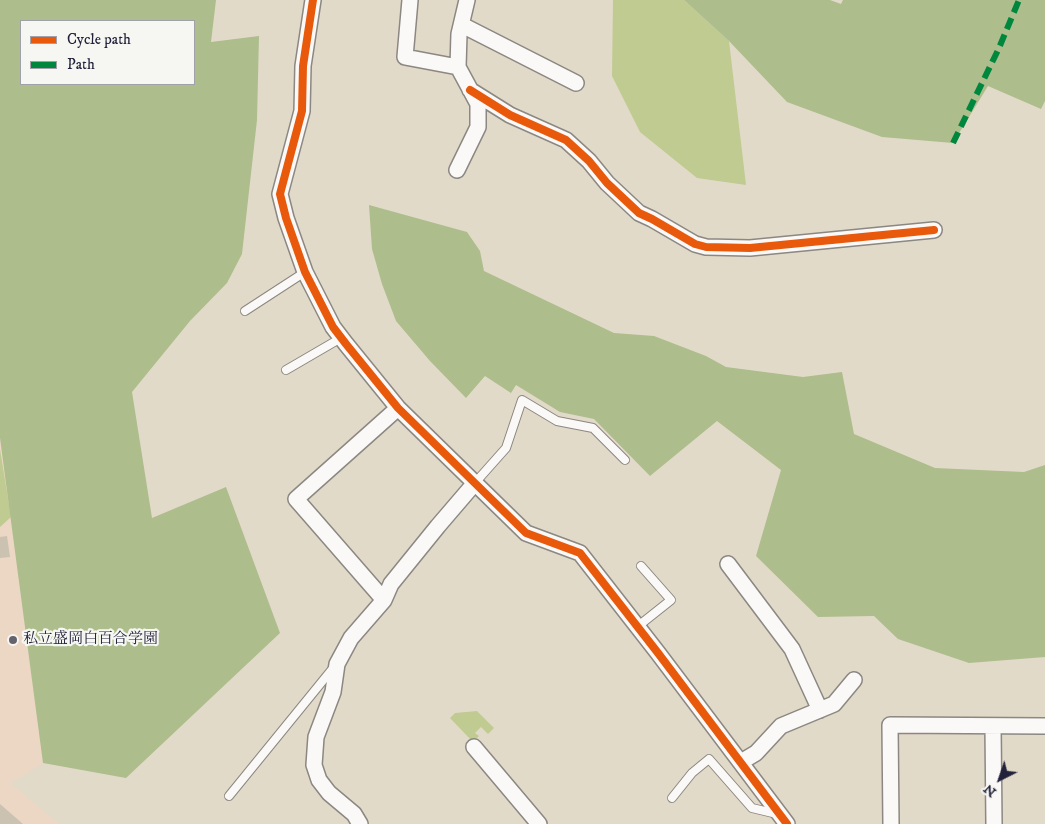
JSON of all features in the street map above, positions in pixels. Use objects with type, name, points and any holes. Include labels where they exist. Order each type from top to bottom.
[{"type":"street","points":[[313,0],[303,66],[302,111],[280,194],[286,218],[305,272],[318,301],[341,338],[398,408],[474,484],[526,533],[580,553],[741,762],[782,821]]},
{"type":"street","points":[[410,0],[405,57],[458,67]]},
{"type":"street","points":[[457,170],[478,127],[478,104],[458,67],[459,34],[467,0]]},
{"type":"street","points":[[462,25],[576,82]]},
{"type":"street","points":[[470,90],[510,115],[566,140],[639,213],[695,244],[706,247],[750,248],[934,230]]},
{"type":"street","points":[[384,600],[296,498],[398,408]]},
{"type":"street","points":[[360,824],[354,814],[329,793],[319,780],[314,765],[316,737],[333,692],[337,664],[351,638],[384,600],[392,584],[474,484]]},
{"type":"street","points":[[728,564],[792,649],[820,710]]},
{"type":"street","points":[[741,762],[756,753],[781,726],[834,704],[854,680]]},
{"type":"street","points":[[891,824],[890,725],[1045,726]]},
{"type":"street","points":[[994,726],[994,824]]},
{"type":"street","points":[[474,748],[539,824]]},
{"type":"lane","points":[[245,311],[305,272]]},
{"type":"lane","points":[[286,370],[341,338]]},
{"type":"lane","points":[[474,484],[506,448],[522,400],[557,421],[593,428],[625,460]]},
{"type":"lane","points":[[637,627],[671,600],[641,566]]},
{"type":"lane","points":[[229,796],[337,664]]},
{"type":"lane","points":[[672,798],[692,773],[708,759],[752,808],[782,821]]},
{"type":"shaded area","name":"私立盛岡白百合学園","points":[[0,438],[43,763],[10,783],[59,824],[0,824]]},
{"type":"green space","points":[[0,0],[216,0],[211,42],[259,36],[257,120],[242,254],[227,283],[190,321],[132,392],[152,518],[226,487],[280,633],[126,778],[43,763],[0,438]]},
{"type":"green space","points":[[613,0],[684,0],[729,41],[746,185],[697,178],[640,132],[612,76]]},
{"type":"green space","points":[[684,0],[830,0],[841,4],[843,0],[1045,0],[1045,101],[1041,109],[988,86],[953,143],[882,137],[787,102],[729,41]]},
{"type":"green space","points":[[369,205],[467,232],[480,251],[484,271],[614,333],[654,336],[706,356],[726,367],[803,377],[842,372],[854,434],[935,468],[1024,472],[1045,465],[1045,657],[969,663],[898,639],[874,616],[818,617],[756,556],[781,470],[717,421],[650,476],[594,419],[560,412],[516,385],[511,393],[485,376],[466,398],[430,361],[396,321],[382,284],[372,249]]},
{"type":"green space","points":[[0,449],[11,517],[0,527]]},
{"type":"green space","points":[[477,711],[494,728],[488,734],[481,727],[475,733],[479,736],[473,742],[450,718],[455,713]]},
{"type":"building","points":[[7,536],[10,557],[0,558],[0,537]]},
{"type":"building","points":[[0,804],[23,824],[0,824]]},
{"type":"marked path","points":[[953,143],[999,48],[1019,0]]},
{"type":"cycle path","points":[[313,0],[303,66],[302,111],[280,194],[286,218],[305,272],[333,327],[398,408],[526,533],[580,553],[787,824]]},
{"type":"cycle path","points":[[470,90],[510,115],[566,140],[639,213],[695,244],[706,247],[750,248],[934,230]]},
{"type":"place","name":"私立盛岡白百合学園","points":[[13,640]]}]
